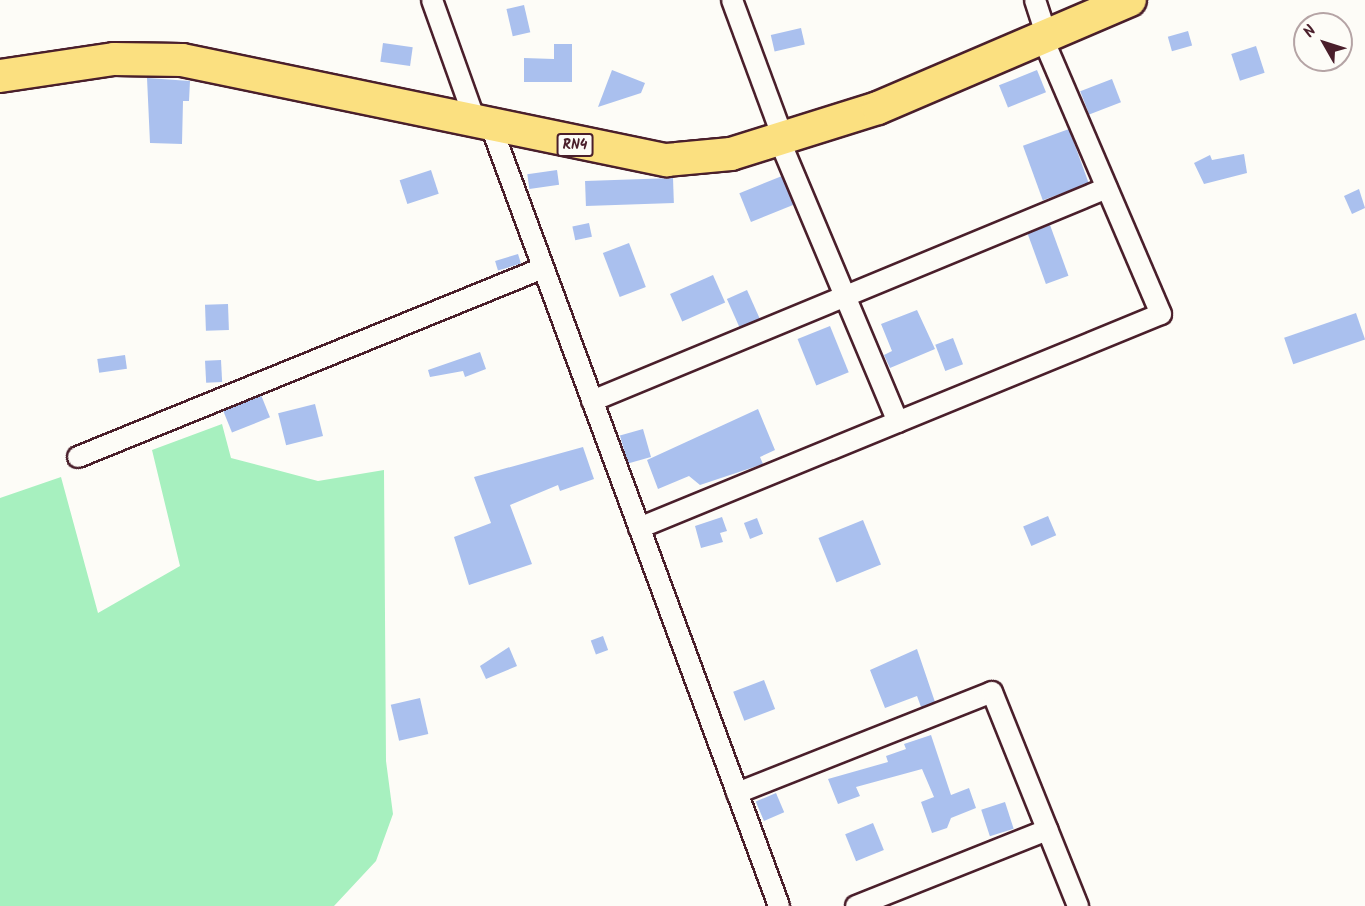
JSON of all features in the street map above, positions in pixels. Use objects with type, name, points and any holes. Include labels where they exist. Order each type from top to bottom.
[{"type":"highway","name":"RN4","points":[[0,76],[114,59],[182,60],[259,72],[483,124],[667,160],[731,154],[878,108],[1130,0]]},
{"type":"street","points":[[432,0],[543,268],[778,906]]},
{"type":"street","points":[[732,0],[781,139],[898,422]]},
{"type":"street","points":[[639,528],[1161,314],[1045,38],[1035,0]]},
{"type":"street","points":[[592,401],[1107,188]]},
{"type":"street","points":[[78,457],[543,268]]},
{"type":"street","points":[[737,793],[992,692],[1078,906]]},
{"type":"street","points":[[856,906],[1047,830]]},
{"type":"green space","points":[[222,424],[231,458],[318,481],[384,470],[386,761],[393,814],[376,861],[334,906],[0,906],[0,498],[61,477],[98,613],[180,566],[152,450]]},
{"type":"building","points":[[524,5],[530,32],[513,36],[506,9]]},
{"type":"building","points":[[801,28],[805,45],[775,52],[771,35]]},
{"type":"building","points":[[1188,31],[1192,45],[1172,51],[1168,37]]},
{"type":"building","points":[[383,43],[413,47],[410,66],[380,62]]},
{"type":"building","points":[[554,44],[572,44],[572,82],[524,82],[524,58],[554,59]]},
{"type":"building","points":[[1256,46],[1265,73],[1240,81],[1231,54]]},
{"type":"building","points":[[612,70],[645,83],[641,93],[598,107]]},
{"type":"building","points":[[1037,70],[1046,92],[1008,108],[999,85]]},
{"type":"building","points":[[147,78],[190,81],[189,101],[183,101],[182,144],[150,143]]},
{"type":"building","points":[[1112,79],[1121,102],[1089,115],[1080,91]]},
{"type":"building","points":[[1069,129],[1089,184],[1043,200],[1023,146]]},
{"type":"building","points":[[1244,154],[1247,173],[1204,184],[1194,163],[1210,155],[1212,160]]},
{"type":"building","points":[[431,170],[439,194],[407,204],[400,180]]},
{"type":"building","points":[[557,170],[559,185],[529,189],[527,174]]},
{"type":"building","points":[[782,176],[794,205],[751,222],[739,193]]},
{"type":"building","points":[[673,178],[674,203],[586,206],[585,181]]},
{"type":"building","points":[[1359,189],[1365,208],[1352,214],[1344,196]]},
{"type":"building","points":[[589,223],[592,237],[575,240],[572,227]]},
{"type":"building","points":[[1050,225],[1068,276],[1046,284],[1027,233]]},
{"type":"building","points":[[629,243],[646,287],[620,297],[603,253]]},
{"type":"building","points":[[518,254],[521,264],[498,271],[495,261]]},
{"type":"building","points":[[713,275],[725,302],[682,322],[670,294]]},
{"type":"building","points":[[747,290],[760,319],[740,328],[727,299]]},
{"type":"building","points":[[228,304],[229,330],[206,331],[205,305]]},
{"type":"building","points":[[917,310],[935,349],[890,368],[884,355],[892,351],[881,324]]},
{"type":"building","points":[[1356,313],[1365,340],[1293,364],[1284,338]]},
{"type":"building","points":[[830,326],[849,372],[816,385],[798,339]]},
{"type":"building","points":[[953,338],[963,364],[945,371],[935,345]]},
{"type":"building","points":[[480,352],[486,369],[465,377],[463,371],[430,377],[428,370]]},
{"type":"building","points":[[125,355],[127,369],[99,373],[97,359]]},
{"type":"building","points":[[221,360],[222,382],[206,383],[205,361]]},
{"type":"building","points":[[261,395],[270,417],[232,433],[223,410]]},
{"type":"building","points":[[315,404],[323,436],[286,445],[278,413]]},
{"type":"building","points":[[758,409],[775,450],[760,457],[763,464],[700,485],[689,476],[658,489],[647,460]]},
{"type":"building","points":[[643,429],[651,457],[628,463],[620,436]]},
{"type":"building","points":[[583,447],[594,479],[560,491],[558,485],[510,505],[532,564],[469,585],[454,537],[491,523],[474,477]]},
{"type":"building","points":[[1048,516],[1056,535],[1031,546],[1023,527]]},
{"type":"building","points":[[722,517],[727,531],[720,533],[723,542],[701,548],[695,526]]},
{"type":"building","points":[[757,518],[763,534],[750,539],[744,523]]},
{"type":"building","points":[[863,520],[881,565],[836,582],[818,538]]},
{"type":"building","points":[[603,636],[608,650],[596,655],[591,640]]},
{"type":"building","points":[[509,647],[517,666],[486,679],[480,666]]},
{"type":"building","points":[[917,649],[935,702],[921,707],[917,696],[885,708],[870,670]]},
{"type":"building","points":[[764,680],[775,709],[744,721],[733,692]]},
{"type":"building","points":[[420,698],[428,734],[399,741],[391,705]]},
{"type":"building","points":[[931,735],[951,795],[969,788],[976,808],[951,818],[947,828],[932,833],[921,802],[934,797],[922,769],[856,787],[860,796],[838,804],[828,779],[888,762],[886,756],[906,749],[904,744]]},
{"type":"building","points":[[776,793],[784,812],[764,821],[756,802]]},
{"type":"building","points":[[1005,802],[1014,829],[990,836],[981,810]]},
{"type":"building","points":[[873,823],[884,850],[856,861],[845,834]]}]
